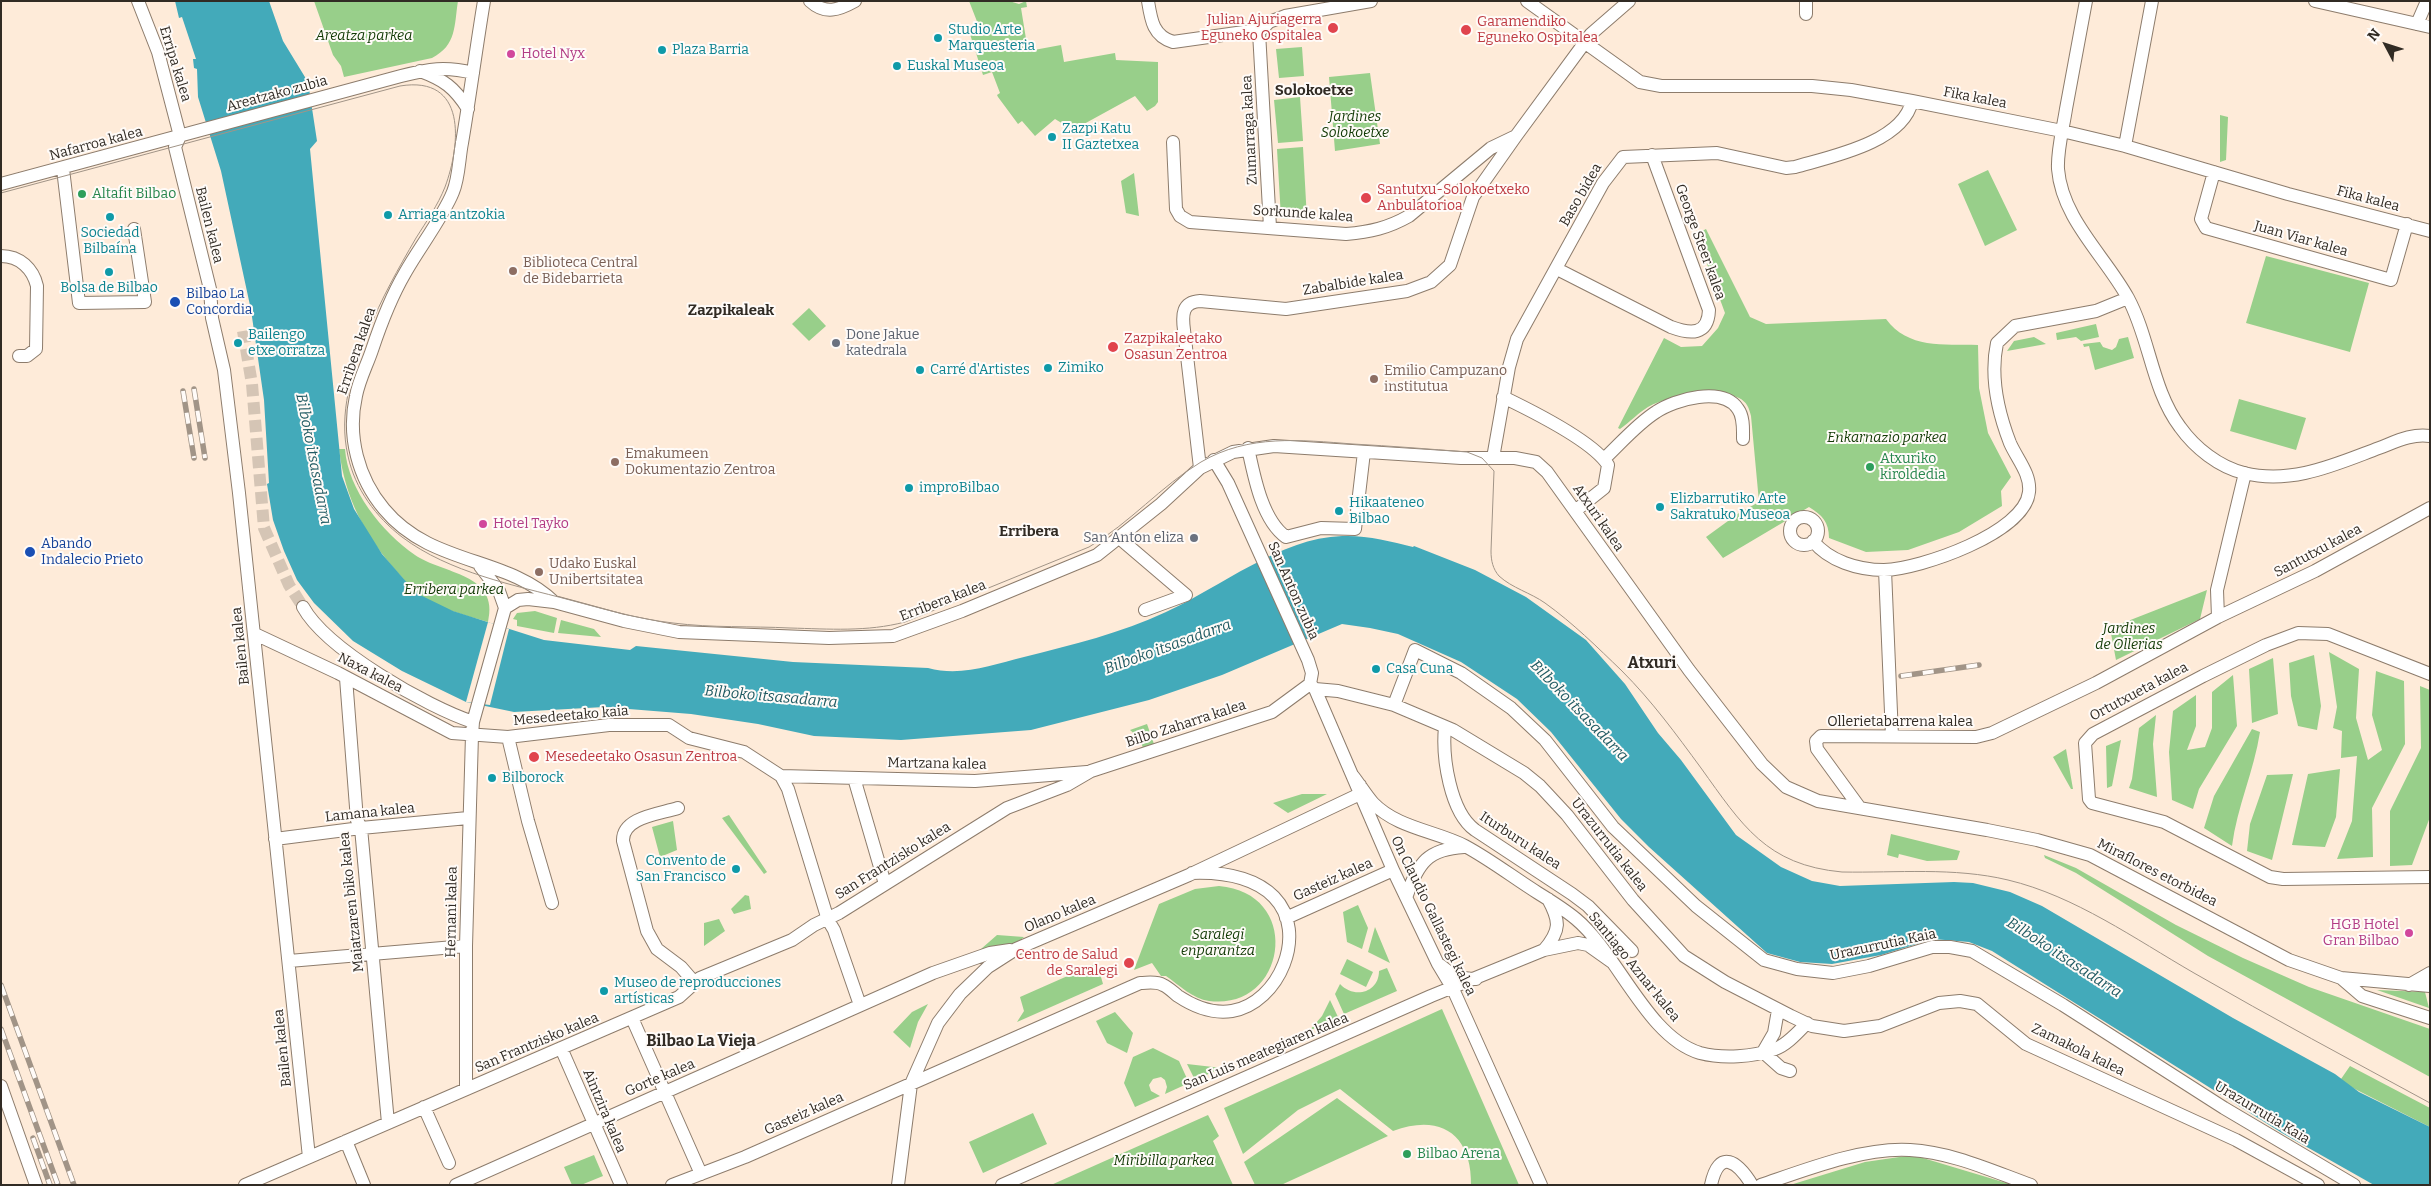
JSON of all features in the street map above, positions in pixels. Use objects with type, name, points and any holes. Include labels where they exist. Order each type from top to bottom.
[{"type":"street","name":"Erripa kalea","points":[[138,1],[158,52],[180,136]]},
{"type":"street","name":"Erribera kalea","points":[[484,1],[468,109],[453,191],[404,275],[385,314],[356,395],[352,424],[356,457],[372,491],[385,510],[413,536],[434,547],[511,574],[542,591],[554,602]]},
{"type":"street","points":[[810,1],[821,9],[833,11],[855,1]]},
{"type":"street","points":[[1148,1],[1156,33],[1164,39],[1173,42],[1244,32],[1259,32],[1269,22],[1317,5],[1371,1]]},
{"type":"street","name":"Fika kalea","points":[[1527,1],[1640,82],[1661,86],[1812,86],[1851,90],[1912,101],[2062,131],[2125,146],[2430,231]]},
{"type":"street","name":"Zabalbide kalea","points":[[1200,468],[1184,330],[1186,304],[1191,301],[1200,301],[1286,310],[1407,291],[1430,282],[1450,264],[1473,198],[1516,136],[1584,42],[1630,1]]},
{"type":"street","points":[[2086,1],[2062,131],[2058,167],[2065,197],[2076,220],[2128,298],[2145,338],[2166,401],[2179,426],[2222,465],[2245,473],[2276,477],[2321,471],[2411,436],[2430,436]]},
{"type":"street","points":[[2125,146],[2152,1]]},
{"type":"street","points":[[2315,1],[2423,25],[2427,1]]},
{"type":"street","name":"Zumarraga kalea","points":[[1259,32],[1270,227]]},
{"type":"street","name":"Areatzako zubia","points":[[199,130],[434,68],[451,68],[473,73]]},
{"type":"street","points":[[420,71],[442,80],[458,94],[468,109]]},
{"type":"street","name":"Baso bidea","points":[[1493,458],[1503,397],[1517,339],[1603,183],[1623,157],[1717,153],[1786,168],[1795,167],[1866,145],[1897,126],[1909,110],[1912,101]]},
{"type":"street","name":"Nafarroa kalea","points":[[1,184],[199,130]]},
{"type":"street","name":"Bailen kalea","points":[[180,136],[175,146],[210,289],[212,318],[224,370],[255,634],[309,1157]]},
{"type":"street","name":"Sorkunde kalea","points":[[1173,142],[1176,210],[1180,216],[1190,222],[1346,234],[1370,232],[1394,224],[1409,216],[1490,148],[1516,136]]},
{"type":"street","name":"George Steer kalea","points":[[1557,269],[1671,327],[1685,332],[1698,331],[1705,326],[1709,320],[1709,310],[1652,155]]},
{"type":"street","points":[[63,168],[80,303],[145,302],[134,229]]},
{"type":"street","name":"Juan Viar kalea","points":[[2214,172],[2200,219],[2206,228],[2391,280],[2407,224]]},
{"type":"street","points":[[1,256],[20,260],[34,277],[37,286],[36,349],[27,356],[19,356]]},
{"type":"street","points":[[1813,541],[1821,551],[1838,561],[1885,570],[1942,557],[1970,546],[2001,527],[2025,504],[2029,493],[2028,478],[2011,445],[1998,408],[1995,356],[1997,342],[2001,336],[2014,326],[2096,311],[2128,298]]},
{"type":"street","points":[[1503,397],[1539,415],[1604,459],[1608,465],[1604,488],[1575,511]]},
{"type":"street","points":[[1604,459],[1656,412],[1687,399],[1713,397],[1730,402],[1741,415],[1743,439]]},
{"type":"street","name":"Atxuri kalea","points":[[1214,460],[1248,448],[1274,446],[1364,452],[1515,458],[1536,462],[1547,472],[1688,670],[1762,764],[1786,787],[1801,796],[1818,802],[1860,808]]},
{"type":"street","points":[[1248,448],[1255,484],[1276,530],[1286,537],[1321,528],[1355,529],[1364,452]]},
{"type":"street","name":"Erribera kalea","points":[[504,608],[518,600],[528,598],[554,602],[624,621],[679,632],[747,633],[820,638],[893,636],[960,612],[1097,554],[1161,504],[1182,482],[1214,460]]},
{"type":"street","name":"San Anton zubia","points":[[1214,460],[1228,483],[1308,660]]},
{"type":"street","points":[[2218,617],[2217,590],[2245,473]]},
{"type":"street","name":"Santutxu kalea","points":[[2218,617],[2315,571],[2430,508]]},
{"type":"street","points":[[1118,538],[1186,595],[1145,610]]},
{"type":"street","points":[[478,564],[499,591],[504,608]]},
{"type":"street","points":[[1885,570],[1892,736]]},
{"type":"street","points":[[303,607],[307,614],[340,646],[371,668],[408,692],[455,716],[474,723]]},
{"type":"street","name":"Hernani kalea","points":[[466,1090],[468,818],[474,723],[504,608]]},
{"type":"street","name":"Ollerietabarrena kalea","points":[[1860,808],[1817,749],[1816,741],[1821,736],[1976,737],[1992,734],[2096,684],[2218,617]]},
{"type":"street","name":"Ortutxueta kalea","points":[[2430,674],[2328,634],[2298,633],[2276,640],[2203,676],[2092,734],[2085,743],[2089,799],[2092,803],[2164,822],[2270,877],[2283,880],[2430,877]]},
{"type":"street","name":"Naxa kalea","points":[[255,634],[346,678],[452,733],[474,723]]},
{"type":"street","name":"Urazurrutia Kaia","points":[[1394,705],[1415,650],[1461,673],[1511,708],[1544,740],[1613,827],[1696,906],[1764,960],[1797,969],[1833,973],[1869,966],[1932,947],[1950,947],[1972,951],[2038,990],[2224,1108],[2354,1185]]},
{"type":"street","name":"On Claudio Gallastegi kalea","points":[[1308,660],[1312,673],[1312,686],[1358,785],[1393,870],[1452,989],[1540,1185]]},
{"type":"street","name":"Maiatzaren biko kalea","points":[[346,678],[357,820],[361,828],[388,1123]]},
{"type":"street","name":"Urazurrutia kalea","points":[[1312,686],[1358,695],[1394,705],[1445,727],[1502,760],[1540,786],[1567,815],[1633,900],[1684,956],[1703,970],[1791,1016]]},
{"type":"street","name":"Bilbo Zaharra kalea","points":[[1067,785],[1091,771],[1272,712],[1292,697],[1312,686]]},
{"type":"street","name":"Mesedeetako kaia","points":[[474,723],[508,737],[609,725],[669,725],[689,738],[744,752],[781,776]]},
{"type":"street","name":"Iturburu kalea","points":[[1445,727],[1445,756],[1448,773],[1463,819],[1475,830],[1588,906],[1632,951]]},
{"type":"street","points":[[508,737],[528,821],[552,903]]},
{"type":"street","name":"Martzana kalea","points":[[781,776],[974,781],[1091,771]]},
{"type":"street","points":[[781,776],[788,789],[828,920],[834,930],[860,1005]]},
{"type":"street","points":[[854,778],[885,884]]},
{"type":"street","name":"San Frantzisko kalea","points":[[245,1185],[679,997],[694,982],[792,940],[814,925],[828,920],[1007,808],[1067,785]]},
{"type":"street","name":"Santiago Aznar kalea","points":[[1358,785],[1373,803],[1401,822],[1450,839],[1466,847],[1547,898],[1578,920],[1661,1026],[1683,1045],[1700,1053],[1716,1055],[1756,1054],[1776,1049],[1795,1035],[1807,1022]]},
{"type":"street","name":"Olano kalea","points":[[898,1185],[911,1084],[938,1023],[960,994],[988,967],[1016,949],[1192,874],[1358,785]]},
{"type":"street","points":[[678,808],[634,822],[627,827],[623,834],[623,841],[648,931],[658,949],[681,967],[694,982]]},
{"type":"street","name":"Miraflores etorbidea","points":[[1860,808],[2037,840],[2090,855],[2281,956],[2341,978],[2430,986]]},
{"type":"street","name":"Lamana kalea","points":[[276,839],[361,828],[468,818]]},
{"type":"street","points":[[1407,895],[1421,863],[1431,855],[1446,848],[1466,847]]},
{"type":"street","name":"Gasteiz kalea","points":[[672,1185],[947,1069],[1140,983],[1155,982],[1163,985],[1186,1001],[1205,1009],[1232,1011],[1249,1005],[1260,999],[1278,979],[1288,954],[1286,918],[1393,870]]},
{"type":"street","points":[[1192,874],[1213,872],[1240,878],[1260,886],[1274,897],[1286,918]]},
{"type":"street","points":[[1544,950],[1555,938],[1558,926],[1556,914],[1547,898]]},
{"type":"street","name":"San Luis meategiaren kalea","points":[[1002,1185],[1404,1008],[1544,950],[1578,942],[1596,950],[1612,962]]},
{"type":"street","points":[[289,961],[466,946]]},
{"type":"street","name":"Gorte kalea","points":[[457,1185],[592,1123],[950,966],[990,953],[1016,949]]},
{"type":"street","points":[[1438,964],[1459,977],[1466,979],[1478,978]]},
{"type":"street","points":[[2409,985],[2430,973]]},
{"type":"street","name":"Miraflores etorbidea","points":[[2341,978],[2362,996],[2430,1018]]},
{"type":"street","name":"Zamakola kalea","points":[[1791,1016],[1812,1026],[1844,1031],[1880,1026],[1939,1003],[1960,1001],[1976,1004],[2026,1044],[2236,1140],[2318,1185]]},
{"type":"street","points":[[1778,1010],[1774,1033],[1763,1052],[1781,1068],[1790,1071]]},
{"type":"street","points":[[632,1018],[701,1174]]},
{"type":"street","name":"Aintzira kalea","points":[[562,1048],[592,1123],[621,1185]]},
{"type":"street","points":[[926,1050],[932,1062],[947,1069]]},
{"type":"street","points":[[1,1086],[36,1185]]},
{"type":"street","points":[[424,1107],[449,1163]]},
{"type":"street","points":[[346,1141],[364,1185]]},
{"type":"street","points":[[1761,1185],[1848,1159],[1882,1152],[1909,1150],[1971,1164],[2031,1185]]},
{"type":"street","points":[[1711,1185],[1714,1173],[1720,1165],[1729,1161],[1740,1167],[1752,1185]]},
{"type":"green space","name":"Areatza parkea","points":[[314,1],[458,1],[453,34],[446,47],[440,53],[432,58],[344,77],[341,66],[333,55]]},
{"type":"green space","points":[[969,1],[1009,1],[1019,4],[1026,1],[1027,7],[1021,8],[1027,45],[1033,45],[1034,50],[1061,45],[1064,62],[1115,53],[1116,60],[1158,62],[1158,102],[1147,111],[1135,96],[1073,130],[1055,119],[1035,136],[1022,121],[1018,124],[998,97],[997,95],[1000,93],[992,72],[983,75],[969,31],[978,24]]},
{"type":"green space","name":"Jardines Solokoetxe","points":[[1302,47],[1304,76],[1279,78],[1276,49]]},
{"type":"green space","name":"Jardines Solokoetxe","points":[[1370,73],[1380,144],[1335,151],[1329,77]]},
{"type":"green space","points":[[1300,97],[1303,141],[1278,143],[1274,100]]},
{"type":"green space","points":[[2220,115],[2228,117],[2226,160],[2220,162]]},
{"type":"green space","points":[[1303,147],[1307,220],[1281,218],[1277,149]]},
{"type":"green space","points":[[1988,170],[2017,230],[1985,246],[1958,184]]},
{"type":"green space","points":[[1134,173],[1139,216],[1126,213],[1121,181]]},
{"type":"green space","name":"Enkarnazio parkea","points":[[1706,229],[1750,317],[1766,324],[1886,319],[1905,336],[1916,340],[1939,344],[1978,345],[1979,388],[1988,433],[2011,477],[2001,491],[2002,506],[1959,532],[1908,550],[1866,552],[1829,538],[1826,523],[1818,513],[1809,507],[1723,558],[1706,537],[1739,513],[1759,502],[1751,416],[1746,403],[1730,395],[1719,394],[1680,397],[1648,407],[1620,429],[1618,428],[1664,338],[1681,347],[1702,346],[1718,328],[1725,313],[1696,234]]},
{"type":"green space","points":[[2266,256],[2369,283],[2350,352],[2246,323]]},
{"type":"green space","points":[[809,308],[826,326],[809,341],[792,324]]},
{"type":"green space","points":[[2096,324],[2099,337],[2081,341],[2076,337],[2057,340],[2056,333]]},
{"type":"green space","points":[[2034,337],[2046,344],[2007,351],[2014,341]]},
{"type":"green space","points":[[2128,337],[2134,358],[2095,370],[2089,346],[2084,347],[2083,344],[2100,342],[2103,347],[2112,350],[2116,347],[2119,339]]},
{"type":"green space","points":[[2239,399],[2306,418],[2296,450],[2230,431]]},
{"type":"green space","name":"Erribera parkea","points":[[339,449],[345,449],[353,480],[369,509],[379,522],[415,555],[466,577],[477,584],[485,594],[489,606],[488,622],[451,611],[417,594],[410,587],[376,545],[358,516],[346,484]]},
{"type":"green space","name":"Jardines de Ollerias","points":[[2207,590],[2200,619],[2116,660],[2110,628]]},
{"type":"green space","points":[[535,611],[557,618],[554,633],[517,626],[517,620],[513,619],[517,613]]},
{"type":"green space","points":[[561,620],[594,629],[601,637],[558,633]]},
{"type":"green space","points":[[2329,652],[2359,669],[2356,718],[2368,760],[2382,750],[2372,715],[2376,671],[2404,681],[2405,744],[2372,808],[2373,857],[2337,859],[2352,821],[2357,756],[2341,758],[2342,731],[2333,728],[2337,707]]},
{"type":"green space","points":[[2314,655],[2321,706],[2317,730],[2298,726],[2291,696],[2289,663]]},
{"type":"green space","points":[[2273,658],[2278,714],[2252,723],[2249,669]]},
{"type":"green space","points":[[2233,675],[2237,726],[2199,789],[2193,809],[2172,800],[2169,752],[2173,711],[2196,695],[2196,726],[2187,750],[2205,747],[2212,728],[2212,692]]},
{"type":"green space","points":[[2420,686],[2430,690],[2430,817],[2412,865],[2390,866],[2390,811],[2421,748]]},
{"type":"green space","points":[[2156,715],[2153,744],[2157,797],[2129,788],[2139,728]]},
{"type":"green space","points":[[1147,724],[1154,744],[1143,748],[1140,739],[1130,730]]},
{"type":"green space","points":[[2252,729],[2260,732],[2232,846],[2204,828],[2214,796]]},
{"type":"green space","points":[[2121,740],[2112,786],[2107,788],[2106,746]]},
{"type":"green space","points":[[2066,749],[2073,789],[2071,789],[2053,757]]},
{"type":"green space","points":[[2340,769],[2336,817],[2325,847],[2292,845],[2308,774]]},
{"type":"green space","points":[[2293,774],[2272,860],[2247,851],[2250,824],[2267,775]]},
{"type":"green space","points":[[1302,794],[1327,794],[1288,813],[1273,803]]},
{"type":"green space","points":[[729,815],[767,872],[764,874],[722,818]]},
{"type":"green space","points":[[673,821],[677,850],[660,857],[652,827]]},
{"type":"green space","points":[[1891,834],[1960,851],[1957,860],[1927,861],[1899,854],[1898,858],[1887,855]]},
{"type":"green space","points":[[2044,855],[2076,868],[2176,925],[2243,958],[2309,987],[2430,1029],[2430,1077],[2208,956],[2076,873],[2045,858]]},
{"type":"green space","name":"Saralegi enparantza","points":[[1219,886],[1246,893],[1264,908],[1274,928],[1275,950],[1269,971],[1255,988],[1235,999],[1209,1001],[1192,995],[1166,976],[1161,976],[1152,963],[1134,970],[1159,904],[1195,889]]},
{"type":"green space","points":[[745,895],[749,896],[751,909],[734,914],[731,909]]},
{"type":"green space","points":[[1358,905],[1368,928],[1362,949],[1347,942],[1343,912]]},
{"type":"green space","points":[[719,919],[725,931],[704,946],[704,923]]},
{"type":"green space","points":[[1375,927],[1390,963],[1368,952]]},
{"type":"green space","points":[[997,935],[1024,937],[1013,947],[981,949]]},
{"type":"green space","points":[[1347,959],[1373,972],[1366,987],[1340,974]]},
{"type":"green space","points":[[1097,963],[1103,984],[1017,1022],[1024,1011],[1020,997]]},
{"type":"green space","points":[[1387,968],[1397,991],[1344,1014],[1335,994],[1340,984],[1352,991],[1365,991],[1375,984],[1379,971]]},
{"type":"green space","points":[[2377,990],[2425,992],[2429,1008]]},
{"type":"green space","points":[[1330,1000],[1338,1017],[1309,1031],[1322,1016]]},
{"type":"green space","points":[[928,1004],[918,1022],[910,1048],[893,1032],[912,1012]]},
{"type":"green space","points":[[1442,1009],[1519,1185],[1471,1185],[1470,1167],[1466,1153],[1459,1141],[1450,1132],[1439,1127],[1425,1125],[1410,1126],[1393,1131],[1340,1089],[1298,1110],[1243,1154],[1224,1108]]},
{"type":"green space","points":[[1115,1012],[1133,1033],[1127,1053],[1107,1043],[1096,1021]]},
{"type":"green space","points":[[1153,1048],[1179,1061],[1189,1083],[1165,1094],[1167,1087],[1165,1080],[1161,1077],[1153,1079],[1149,1085],[1151,1091],[1160,1096],[1135,1107],[1124,1083],[1133,1057]]},
{"type":"green space","points":[[1187,1064],[1222,1068],[1195,1080]]},
{"type":"green space","points":[[2350,1066],[2430,1108],[2430,1127],[2349,1086],[2341,1079]]},
{"type":"green space","points":[[1337,1098],[1388,1136],[1281,1185],[1255,1185],[1244,1162]]},
{"type":"green space","points":[[1033,1113],[1047,1144],[983,1173],[969,1142]]},
{"type":"green space","name":"Miribilla parkea","points":[[1208,1115],[1219,1136],[1213,1141],[1233,1185],[1051,1185]]},
{"type":"green space","points":[[594,1155],[603,1176],[581,1185],[572,1185],[564,1167]]},
{"type":"green space","points":[[1913,1155],[2013,1185],[1790,1185],[1865,1162]]},
{"type":"water","name":"Bilboko itsasadarra","points":[[175,1],[269,1],[283,41],[308,82],[317,141],[310,149],[342,476],[354,509],[382,554],[416,593],[453,611],[544,640],[630,650],[636,646],[793,662],[964,671],[1078,643],[1132,626],[1187,602],[1251,565],[1296,545],[1319,539],[1360,536],[1414,546],[1475,570],[1526,597],[1586,640],[1625,684],[1658,733],[1681,760],[1736,835],[1781,867],[1812,881],[1840,886],[1973,883],[2010,892],[2042,906],[2233,1018],[2335,1074],[2359,1092],[2430,1127],[2430,1185],[2374,1185],[2282,1133],[1992,951],[1969,942],[1933,939],[1881,955],[1832,964],[1800,962],[1767,953],[1649,847],[1621,819],[1551,732],[1517,699],[1461,662],[1398,634],[1342,624],[1222,675],[1149,700],[1031,730],[901,740],[814,736],[758,724],[691,714],[604,707],[514,712],[466,702],[402,671],[353,641],[314,603],[297,580],[273,520],[267,484],[269,483],[264,400],[251,310],[221,171],[198,97],[197,69],[194,68],[193,59],[196,59],[182,17],[179,18]]},
{"type":"pier","points":[[488,622],[509,629],[490,705],[466,702]]},
{"type":"tunnel","points":[[243,331],[252,384],[264,528],[289,585],[303,607]]},
{"type":"tram line","points":[[1,193],[400,86],[422,85],[438,91],[448,102],[454,116],[454,152],[450,170],[439,200],[378,308],[352,377],[348,392],[345,424],[345,440],[351,468],[361,491],[384,521],[402,537],[441,560],[461,569],[505,583],[647,619],[702,626],[819,629],[862,629],[891,625],[905,622],[1089,547],[1118,527],[1186,472],[1219,453],[1238,447],[1275,441],[1314,441],[1467,452],[1482,458],[1494,471],[1491,555],[1493,565],[1499,576],[1510,584],[1540,599],[1585,636],[1622,671],[1663,718],[1744,824],[1758,839],[1775,851],[1794,861],[1816,868],[1842,872],[1967,873],[2008,880],[2057,896],[2081,907],[2223,990],[2430,1103]]},
{"type":"railway","points":[[194,389],[205,458]]},
{"type":"railway","points":[[183,391],[194,458]]},
{"type":"railway","points":[[1901,676],[1979,665]]},
{"type":"railway","points":[[1,985],[74,1185]]},
{"type":"railway","points":[[1,1029],[58,1185]]},
{"type":"railway","points":[[33,1138],[50,1185]]},
{"type":"place","name":"Julian Ajuriagerra Eguneko Ospitalea","points":[[1333,28]]},
{"type":"place","name":"Garamendiko Eguneko Ospitalea","points":[[1466,30]]},
{"type":"place","name":"Studio Arte Marquesteria","points":[[938,38]]},
{"type":"place","name":"Plaza Barria","points":[[662,50]]},
{"type":"place","name":"Hotel Nyx","points":[[511,54]]},
{"type":"place","name":"Euskal Museoa","points":[[897,66]]},
{"type":"place","name":"Zazpi Katu II Gaztetxea","points":[[1052,137]]},
{"type":"place","name":"Altafit Bilbao","points":[[82,194]]},
{"type":"place","name":"Santutxu-Solokoetxeko Anbulatorioa","points":[[1366,198]]},
{"type":"place","name":"Arriaga antzokia","points":[[388,215]]},
{"type":"place","name":"Sociedad Bilbaína","points":[[110,217]]},
{"type":"place","name":"Biblioteca Central de Bidebarrieta","points":[[513,271]]},
{"type":"place","name":"Bolsa de Bilbao","points":[[109,272]]},
{"type":"place","name":"Bilbao La Concordia","points":[[175,302]]},
{"type":"place","name":"Bailengo etxe orratza","points":[[238,343]]},
{"type":"place","name":"Done Jakue katedrala","points":[[836,343]]},
{"type":"place","name":"Zazpikaleetako Osasun Zentroa","points":[[1113,347]]},
{"type":"place","name":"Zimiko","points":[[1048,368]]},
{"type":"place","name":"Carré d'Artistes","points":[[920,370]]},
{"type":"place","name":"Emilio Campuzano institutua","points":[[1374,379]]},
{"type":"place","name":"Emakumeen Dokumentazio Zentroa","points":[[615,462]]},
{"type":"place","name":"Atxuriko kiroldedia","points":[[1870,467]]},
{"type":"place","name":"improBilbao","points":[[909,488]]},
{"type":"place","name":"Elizbarrutiko Arte Sakratuko Museoa","points":[[1660,507]]},
{"type":"place","name":"Hikaateneo Bilbao","points":[[1339,511]]},
{"type":"place","name":"Hotel Tayko","points":[[483,524]]},
{"type":"place","name":"San Anton eliza","points":[[1194,538]]},
{"type":"place","name":"Abando Indalecio Prieto","points":[[30,552]]},
{"type":"place","name":"Udako Euskal Unibertsitatea","points":[[539,572]]},
{"type":"place","name":"Casa Cuna","points":[[1376,669]]},
{"type":"place","name":"Mesedeetako Osasun Zentroa","points":[[534,757]]},
{"type":"place","name":"Bilborock","points":[[492,778]]},
{"type":"place","name":"Convento de San Francisco","points":[[736,869]]},
{"type":"place","name":"HGB Hotel Gran Bilbao","points":[[2409,933]]},
{"type":"place","name":"Centro de Salud de Saralegi","points":[[1129,963]]},
{"type":"place","name":"Museo de reproducciones artísticas","points":[[604,991]]},
{"type":"place","name":"Bilbao Arena","points":[[1407,1154]]},
{"type":"district","name":"Solokoetxe","points":[[1314,91]]},
{"type":"district","name":"Zazpikaleak","points":[[731,311]]},
{"type":"district","name":"Erribera","points":[[1029,532]]},
{"type":"district","name":"Atxuri","points":[[1652,664]]},
{"type":"district","name":"Bilbao La Vieja","points":[[701,1042]]}]
